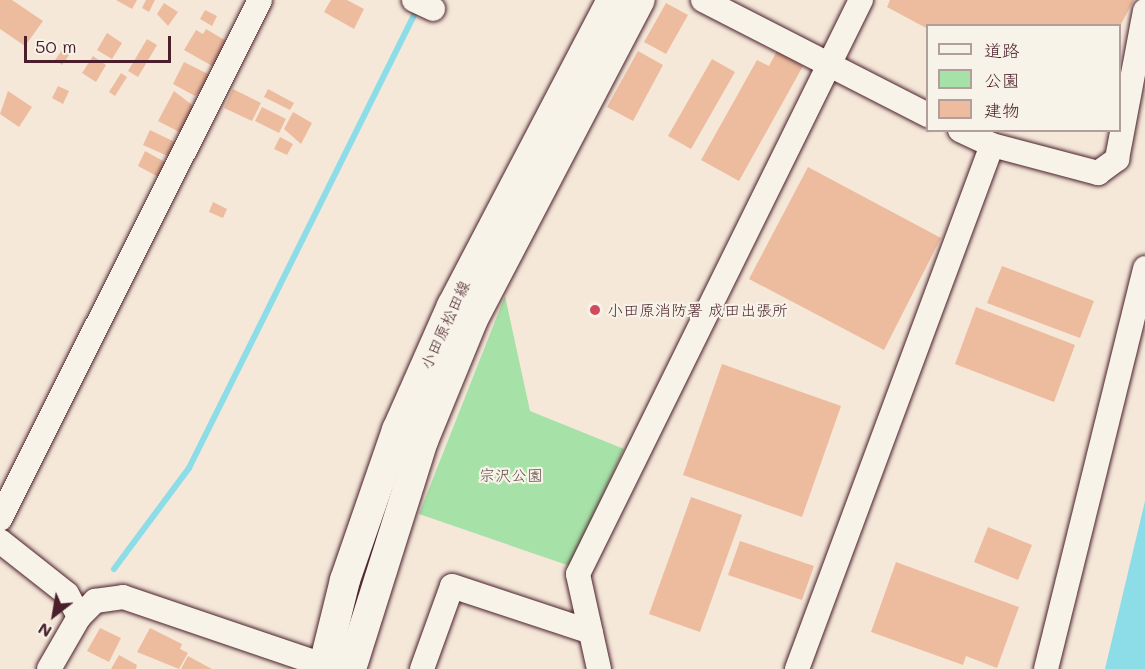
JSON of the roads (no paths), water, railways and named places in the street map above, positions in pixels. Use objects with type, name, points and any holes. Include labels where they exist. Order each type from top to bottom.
[{"type":"main road","name":"小田原松田線","points":[[333,668],[345,580],[397,430],[452,306],[612,0]]},
{"type":"main road","name":"小田原松田線","points":[[333,668],[473,319],[640,0]]},
{"type":"street","points":[[0,519],[260,0]]},
{"type":"street","points":[[703,0],[827,67],[926,115]]},
{"type":"street","points":[[600,669],[578,574],[861,0]]},
{"type":"street","points":[[964,132],[992,146],[1098,173],[1117,159],[1145,11]]},
{"type":"street","points":[[797,669],[992,146]]},
{"type":"street","points":[[1046,669],[1145,268]]},
{"type":"street","points":[[0,541],[68,594],[79,617]]},
{"type":"street","points":[[422,669],[452,586],[591,632]]},
{"type":"street","points":[[49,669],[79,617],[95,601],[123,597],[333,668]]},
{"type":"water","points":[[1145,501],[1145,669],[1105,669]]},
{"type":"waterway","points":[[114,569],[189,468],[417,9]]},
{"type":"place","name":"小田原消防署 成田出張所","points":[[595,310]]},
{"type":"park label","name":"宗沢公園","points":[[511,475]]}]
